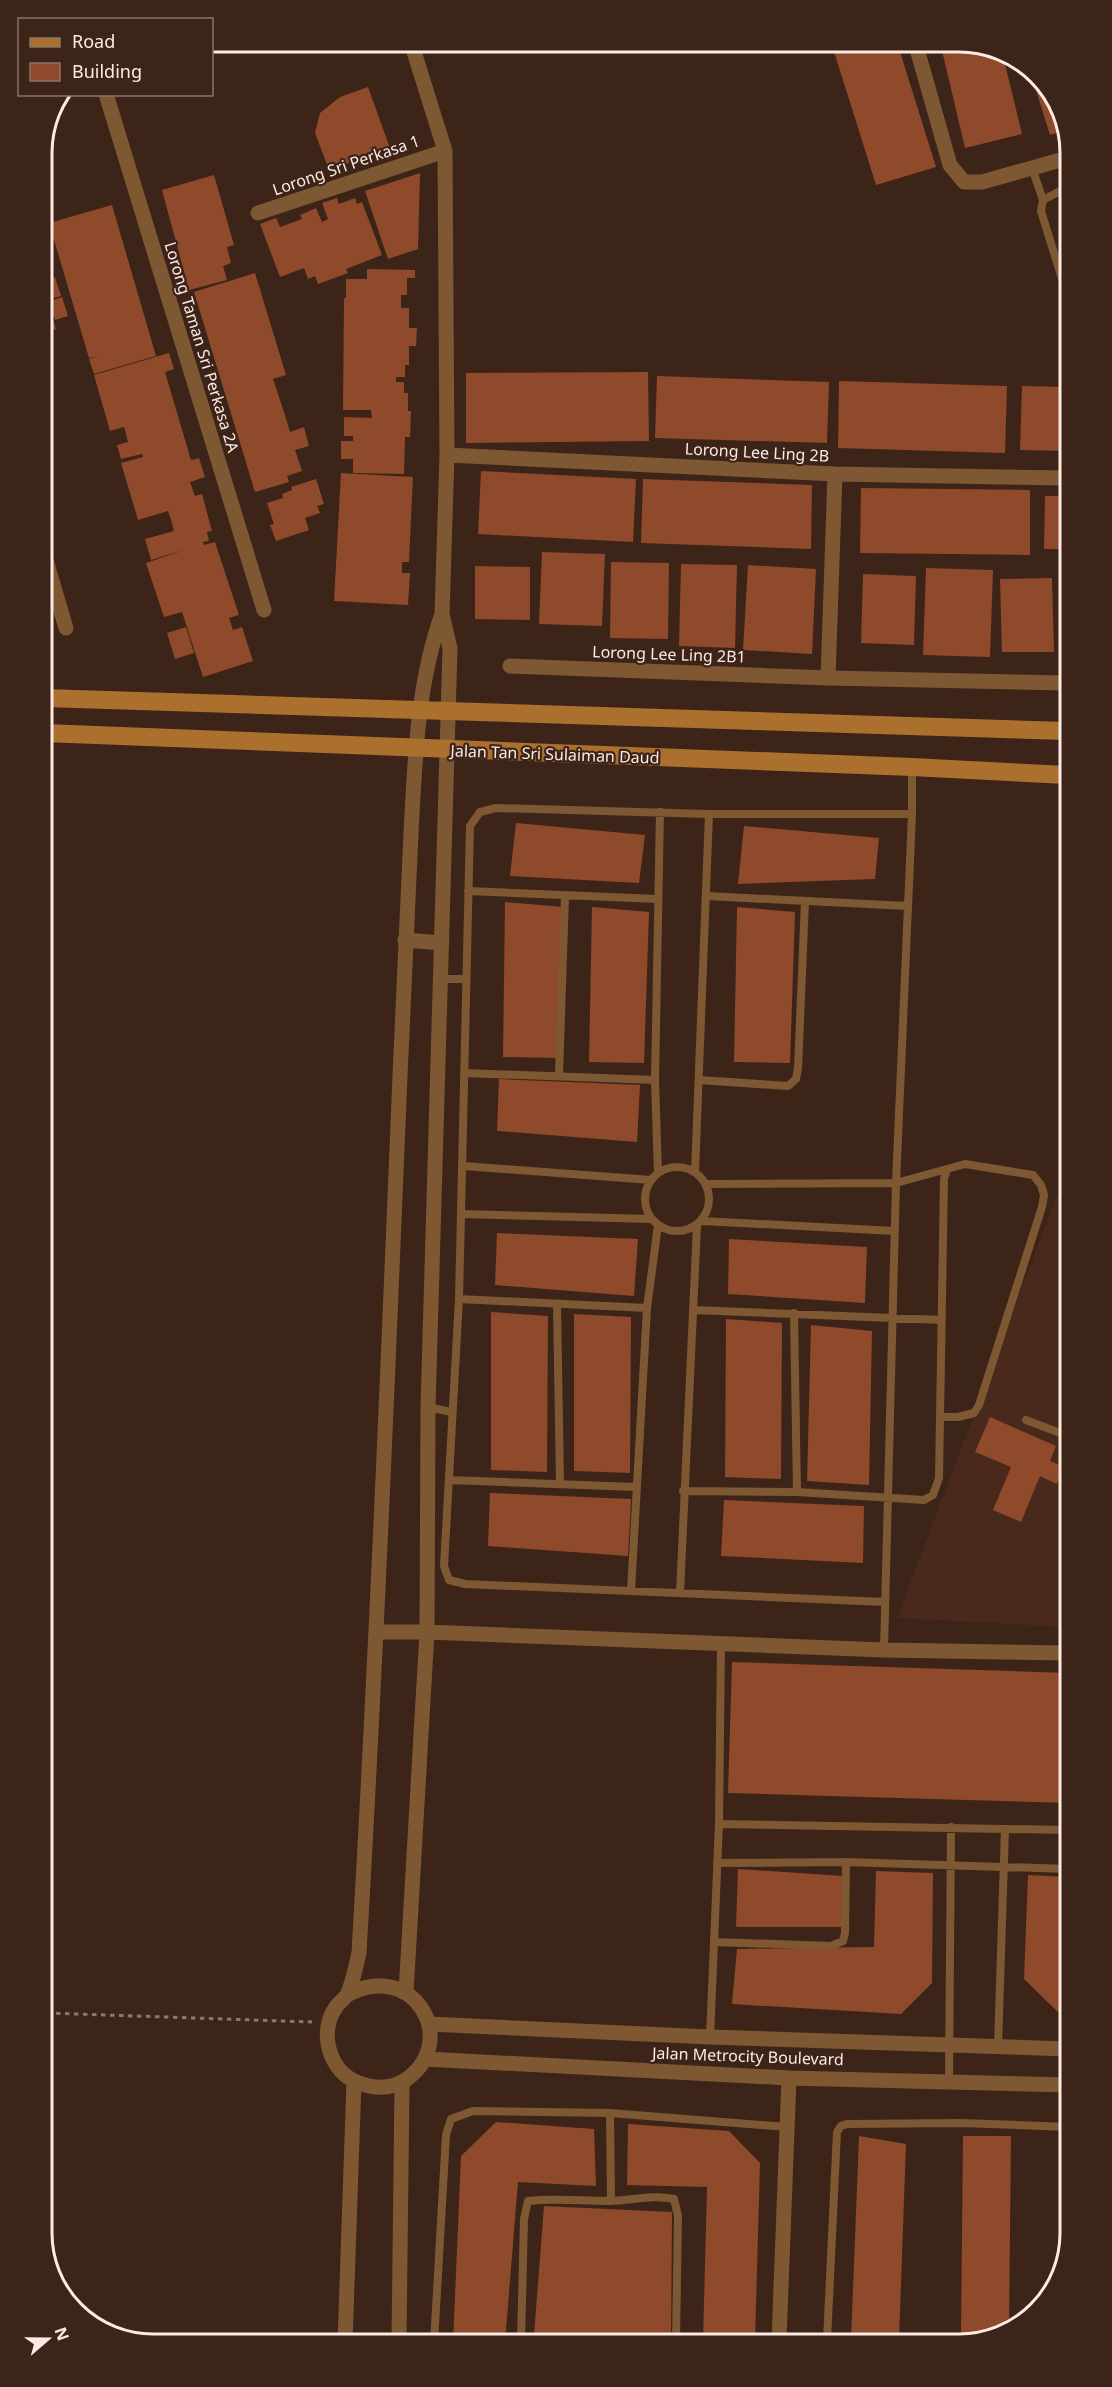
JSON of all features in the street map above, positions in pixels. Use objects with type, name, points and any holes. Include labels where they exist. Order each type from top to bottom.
[{"type":"main road","points":[[53,698],[1060,731]]},
{"type":"main road","name":"Jalan Tan Sri Sulaiman Daud","points":[[53,733],[415,749],[912,766],[1060,775]]},
{"type":"street","points":[[406,1993],[427,1632],[428,1407],[441,943],[449,750],[450,648],[442,614],[447,455],[445,151],[414,52]]},
{"type":"street","points":[[918,53],[950,165],[964,182],[982,182],[1060,160]]},
{"type":"street","name":"Lorong Taman Sri Perkasa 2A","points":[[107,96],[264,610]]},
{"type":"street","name":"Lorong Sri Perkasa 1","points":[[258,213],[445,151]]},
{"type":"street","name":"Lorong Lee Ling 2B","points":[[447,455],[835,474],[1060,478]]},
{"type":"street","points":[[828,678],[835,474]]},
{"type":"street","points":[[53,583],[66,628]]},
{"type":"street","points":[[347,1995],[359,1953],[377,1632],[415,749],[419,710],[434,636],[442,614]]},
{"type":"street","name":"Lorong Lee Ling 2B1","points":[[510,666],[828,678],[1060,683]]},
{"type":"street","points":[[405,940],[441,943]]},
{"type":"street","points":[[377,1632],[885,1650],[1060,1653]]},
{"type":"street","points":[[376,1984],[392,1986],[406,1993],[420,2006],[429,2024],[430,2041],[425,2059],[416,2072],[402,2082],[386,2087],[370,2087],[354,2081],[340,2071],[331,2056],[327,2040],[329,2023],[336,2007],[347,1995],[361,1987],[376,1984]]},
{"type":"street","name":"Jalan Metrocity Boulevard","points":[[429,2024],[710,2037],[1060,2049]]},
{"type":"street","name":"Jalan Metrocity Boulevard","points":[[425,2059],[789,2078],[1060,2085]]},
{"type":"street","points":[[779,2334],[789,2078]]},
{"type":"street","points":[[345,2334],[354,2081]]},
{"type":"street","points":[[399,2334],[402,2082]]},
{"type":"lane","points":[[1032,168],[1043,200],[1041,211],[1060,272]]},
{"type":"lane","points":[[1043,200],[1060,190]]},
{"type":"lane","points":[[885,1650],[884,1602],[896,1183],[912,814],[912,766]]},
{"type":"lane","points":[[884,1602],[465,1584],[449,1580],[444,1566],[459,1299],[470,826],[480,812],[496,808],[709,814],[912,814]]},
{"type":"lane","points":[[658,1173],[655,1080],[660,812]]},
{"type":"lane","points":[[695,1172],[709,814]]},
{"type":"lane","points":[[468,891],[658,899]]},
{"type":"lane","points":[[559,1076],[565,896]]},
{"type":"lane","points":[[706,896],[907,906]]},
{"type":"lane","points":[[699,1080],[788,1086],[796,1079],[805,902]]},
{"type":"lane","points":[[441,979],[466,979]]},
{"type":"lane","points":[[464,1073],[655,1080]]},
{"type":"lane","points":[[706,1184],[896,1183],[966,1164],[1033,1175],[1041,1185],[1044,1195],[1042,1207],[979,1405],[974,1413],[958,1417],[940,1417]]},
{"type":"lane","points":[[462,1166],[651,1180]]},
{"type":"lane","points":[[631,1590],[654,1222],[646,1210],[646,1189],[658,1173],[677,1166],[695,1172],[706,1184],[710,1203],[699,1223],[683,1491],[680,1593]]},
{"type":"lane","points":[[683,1491],[796,1492],[924,1500],[933,1495],[939,1478],[944,1179],[947,1169]]},
{"type":"lane","points":[[461,1214],[654,1222],[677,1232],[687,1230],[699,1223],[895,1232]]},
{"type":"lane","points":[[459,1299],[647,1308]]},
{"type":"lane","points":[[557,1304],[560,1483]]},
{"type":"lane","points":[[693,1310],[942,1320]]},
{"type":"lane","points":[[794,1313],[796,1492]]},
{"type":"lane","points":[[428,1407],[451,1412]]},
{"type":"lane","points":[[1026,1420],[1060,1433]]},
{"type":"lane","points":[[450,1480],[636,1486]]},
{"type":"lane","points":[[710,2037],[719,1824],[721,1644]]},
{"type":"lane","points":[[719,1824],[1060,1830]]},
{"type":"lane","points":[[949,2081],[951,1827]]},
{"type":"lane","points":[[998,2046],[1005,1829]]},
{"type":"lane","points":[[717,1863],[846,1862],[1060,1869]]},
{"type":"lane","points":[[715,1942],[831,1946],[843,1941],[846,1862]]},
{"type":"lane","points":[[435,2334],[446,2135],[451,2118],[473,2111],[610,2113],[787,2127]]},
{"type":"lane","points":[[610,2113],[611,2201]]},
{"type":"lane","points":[[827,2334],[837,2132],[841,2126],[848,2124],[962,2123],[1060,2127]]},
{"type":"lane","points":[[521,2334],[524,2219],[528,2201],[544,2199],[611,2201],[662,2196],[674,2199],[678,2216],[676,2334]]},
{"type":"path","points":[[52,2013],[329,2023]]},
{"type":"shaded area","points":[[1060,1187],[1060,1627],[897,1618]]},
{"type":"building","points":[[834,53],[900,53],[936,167],[876,185]]},
{"type":"building","points":[[943,53],[978,54],[1005,64],[1022,134],[965,148]]},
{"type":"building","points":[[368,87],[390,148],[329,170],[315,133],[320,113],[340,97]]},
{"type":"building","points":[[1035,88],[1046,103],[1054,121],[1058,133],[1050,135]]},
{"type":"building","points":[[420,173],[418,249],[388,259],[365,191]]},
{"type":"building","points":[[214,175],[234,245],[227,247],[231,263],[223,266],[227,280],[189,290],[162,190]]},
{"type":"building","points":[[337,198],[339,204],[355,198],[357,204],[362,202],[382,255],[346,269],[348,273],[318,284],[315,276],[308,279],[304,268],[280,277],[260,224],[276,218],[280,227],[302,219],[300,215],[316,208],[322,222],[328,219],[322,203]]},
{"type":"building","points":[[112,205],[156,356],[94,374],[89,359],[98,356],[89,358],[53,236],[53,222]]},
{"type":"building","points":[[367,269],[415,270],[415,278],[407,278],[407,295],[401,295],[401,308],[409,308],[409,328],[417,328],[416,346],[409,346],[409,365],[405,365],[405,377],[396,377],[396,382],[404,382],[404,393],[408,393],[408,411],[411,411],[410,437],[405,437],[404,474],[353,473],[353,459],[341,459],[341,441],[353,441],[353,436],[344,436],[344,417],[372,418],[371,410],[343,410],[346,279],[367,279]]},
{"type":"building","points":[[255,273],[286,375],[273,379],[290,432],[304,427],[309,446],[295,450],[302,471],[287,476],[289,482],[255,492],[194,292]]},
{"type":"building","points":[[55,277],[61,296],[53,298],[53,278]]},
{"type":"building","points":[[62,297],[68,316],[55,320],[53,300]]},
{"type":"building","points":[[169,353],[174,369],[165,372],[191,460],[199,458],[205,477],[190,482],[195,496],[202,494],[212,531],[207,532],[209,541],[203,542],[204,545],[215,542],[239,615],[229,618],[233,630],[242,627],[253,661],[203,677],[182,612],[164,617],[146,563],[184,550],[151,560],[145,539],[174,531],[171,520],[168,511],[138,520],[121,463],[143,457],[142,454],[121,459],[117,445],[128,442],[124,427],[110,431],[94,375]]},
{"type":"building","points":[[648,372],[649,441],[466,443],[466,373]]},
{"type":"building","points":[[657,376],[829,382],[827,443],[655,438]]},
{"type":"building","points":[[839,381],[1007,386],[1005,453],[838,448]]},
{"type":"building","points":[[1022,386],[1060,387],[1060,451],[1020,450]]},
{"type":"building","points":[[481,471],[636,479],[633,542],[478,534]]},
{"type":"building","points":[[341,473],[413,477],[409,562],[402,562],[402,573],[410,573],[408,605],[334,601]]},
{"type":"building","points":[[316,479],[324,504],[317,506],[320,513],[305,518],[309,530],[276,541],[270,525],[274,524],[267,503],[283,498],[282,494],[292,490],[291,487]]},
{"type":"building","points":[[643,479],[812,485],[811,549],[641,543]]},
{"type":"building","points":[[861,488],[1030,490],[1030,555],[860,553]]},
{"type":"building","points":[[1045,496],[1060,496],[1060,549],[1044,549]]},
{"type":"building","points":[[542,552],[605,554],[602,626],[539,624]]},
{"type":"building","points":[[611,562],[669,563],[668,639],[610,638]]},
{"type":"building","points":[[681,564],[737,565],[735,648],[679,646]]},
{"type":"building","points":[[748,565],[816,569],[812,654],[743,650]]},
{"type":"building","points":[[475,566],[530,567],[530,620],[475,619]]},
{"type":"building","points":[[926,568],[993,570],[990,657],[923,655]]},
{"type":"building","points":[[863,574],[916,576],[914,645],[861,643]]},
{"type":"building","points":[[1052,578],[1054,652],[1002,652],[1000,579]]},
{"type":"building","points":[[186,627],[194,653],[175,659],[167,633]]},
{"type":"building","points":[[516,823],[645,835],[639,883],[510,876]]},
{"type":"building","points":[[744,826],[879,838],[875,879],[738,884]]},
{"type":"building","points":[[505,902],[563,907],[558,1058],[503,1057]]},
{"type":"building","points":[[592,907],[649,912],[644,1063],[589,1062]]},
{"type":"building","points":[[737,907],[795,912],[790,1063],[734,1062]]},
{"type":"building","points":[[499,1079],[640,1085],[637,1142],[497,1131]]},
{"type":"building","points":[[497,1233],[638,1239],[634,1296],[495,1285]]},
{"type":"building","points":[[729,1239],[867,1247],[865,1303],[728,1294]]},
{"type":"building","points":[[491,1312],[548,1316],[547,1472],[491,1470]]},
{"type":"building","points":[[574,1314],[631,1317],[630,1473],[574,1471]]},
{"type":"building","points":[[726,1319],[782,1323],[781,1479],[725,1477]]},
{"type":"building","points":[[811,1325],[872,1331],[869,1485],[807,1481]]},
{"type":"building","points":[[990,1417],[1056,1446],[1050,1461],[1060,1465],[1060,1477],[1057,1484],[1040,1476],[1021,1522],[993,1510],[1011,1467],[975,1452]]},
{"type":"building","points":[[490,1493],[631,1499],[628,1556],[488,1546]]},
{"type":"building","points":[[724,1500],[864,1506],[863,1563],[721,1556]]},
{"type":"building","points":[[732,1662],[1060,1673],[1060,1803],[728,1793]]},
{"type":"building","points":[[738,1869],[843,1876],[842,1927],[736,1927]]},
{"type":"building","points":[[876,1871],[933,1873],[932,1983],[901,2014],[732,2004],[737,1949],[874,1947]]},
{"type":"building","points":[[1028,1875],[1060,1877],[1060,2014],[1024,1979]]},
{"type":"building","points":[[496,2122],[594,2129],[596,2186],[518,2182],[506,2334],[453,2334],[461,2156]]},
{"type":"building","points":[[628,2124],[729,2131],[760,2163],[755,2334],[703,2334],[707,2187],[627,2185]]},
{"type":"building","points":[[859,2136],[906,2144],[899,2334],[851,2334]]},
{"type":"building","points":[[963,2136],[1011,2136],[1009,2321],[978,2333],[961,2333]]},
{"type":"building","points":[[544,2206],[672,2212],[671,2334],[534,2334]]}]
